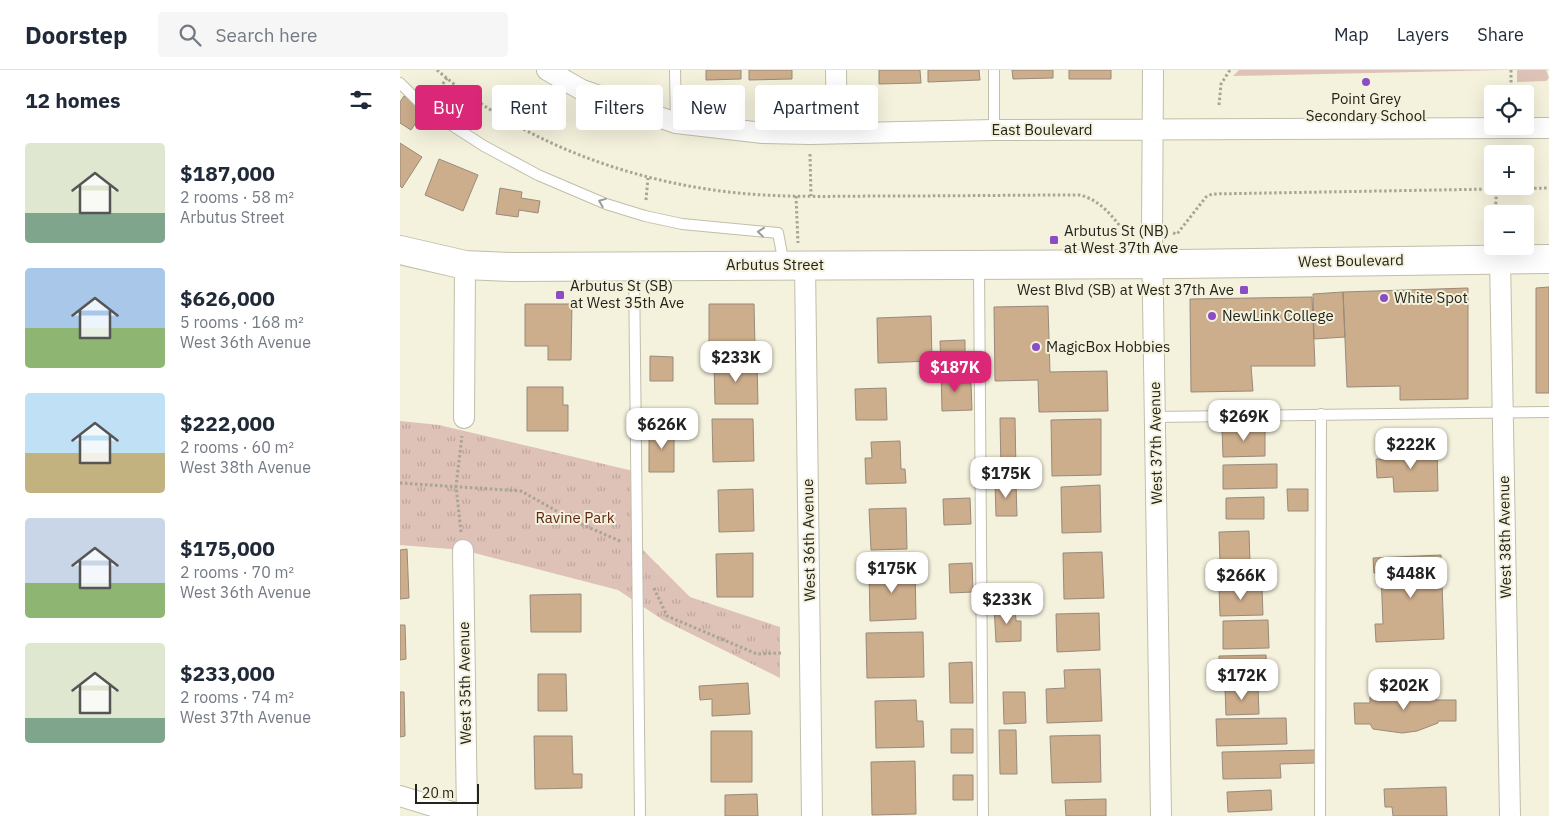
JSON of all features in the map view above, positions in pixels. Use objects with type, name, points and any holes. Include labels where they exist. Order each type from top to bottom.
[{"type":"main road","name":"Arbutus Street","points":[[400,250],[465,265],[634,266],[796,257],[979,265],[1153,264]]},
{"type":"main road","name":"West Boulevard","points":[[1153,264],[1549,258]]},
{"type":"street","name":"East Boulevard","points":[[547,70],[582,90],[673,122]]},
{"type":"street","points":[[836,70],[837,134]]},
{"type":"street","name":"West 37th Avenue","points":[[1153,70],[1153,264],[1162,816]]},
{"type":"street","name":"East Boulevard","points":[[737,130],[763,133],[837,134],[994,130],[1549,128]]},
{"type":"street","name":"West 36th Avenue","points":[[796,257],[812,816]]},
{"type":"street","name":"West 38th Avenue","points":[[1500,259],[1510,816]]},
{"type":"street","points":[[464,418],[465,265]]},
{"type":"street","name":"West 35th Avenue","points":[[463,550],[466,816]]},
{"type":"street","points":[[400,796],[466,816]]},
{"type":"lane","points":[[675,70],[675,85]]},
{"type":"lane","points":[[994,70],[994,130]]},
{"type":"lane","points":[[400,83],[415,98]]},
{"type":"lane","points":[[459,130],[484,146],[538,175],[606,204],[645,216],[682,224],[778,234],[796,257]]},
{"type":"lane","points":[[979,265],[983,816]]},
{"type":"lane","points":[[634,266],[640,816]]},
{"type":"lane","points":[[1155,417],[1549,412]]},
{"type":"lane","points":[[1320,816],[1321,414]]},
{"type":"path","points":[[438,70],[490,109],[532,133],[576,153],[648,178],[739,193],[796,196],[1079,195],[1088,197],[1108,212],[1126,234]]},
{"type":"path","points":[[1219,105],[1221,84],[1230,70]]},
{"type":"path","points":[[1511,70],[1511,85]]},
{"type":"path","points":[[442,85],[447,78]]},
{"type":"path","points":[[810,154],[810,196]]},
{"type":"path","points":[[645,216],[648,178]]},
{"type":"path","points":[[1177,234],[1206,197],[1212,194],[1484,188]]},
{"type":"path","points":[[1534,188],[1549,188]]},
{"type":"path","points":[[796,196],[796,257]]},
{"type":"path","points":[[463,550],[456,486],[464,418]]},
{"type":"path","points":[[400,484],[521,491],[576,522],[636,548]]},
{"type":"path","points":[[651,582],[667,616],[757,654],[784,653]]},
{"type":"green space","points":[[1239,70],[1501,70],[1233,76]]},
{"type":"green space","points":[[1517,70],[1546,70],[1549,78],[1546,81],[1517,82]]},
{"type":"green space","name":"Ravine Park","points":[[400,421],[439,425],[633,471],[634,541],[690,597],[780,627],[780,678],[663,620],[618,590],[463,550],[400,545]]},
{"type":"building","points":[[706,70],[741,70],[741,79],[706,80]]},
{"type":"building","points":[[749,70],[792,70],[792,79],[749,80]]},
{"type":"building","points":[[879,70],[920,70],[921,83],[879,84]]},
{"type":"building","points":[[928,70],[979,70],[980,80],[928,82]]},
{"type":"building","points":[[1012,70],[1053,70],[1053,78],[1013,79]]},
{"type":"building","points":[[1069,70],[1111,70],[1111,79],[1069,79]]},
{"type":"building","points":[[404,96],[415,103],[415,124],[411,130],[400,123],[400,102]]},
{"type":"building","points":[[400,143],[422,157],[402,188],[400,186]]},
{"type":"building","points":[[439,159],[478,175],[463,211],[425,195]]},
{"type":"building","points":[[500,188],[522,192],[521,198],[540,201],[538,213],[519,210],[518,217],[496,214]]},
{"type":"building","points":[[1549,287],[1549,393],[1536,393],[1536,288]]},
{"type":"building","points":[[1468,288],[1468,399],[1400,400],[1400,386],[1347,387],[1343,292]]},
{"type":"building","points":[[1343,292],[1345,337],[1314,339],[1313,294]]},
{"type":"building","points":[[1312,297],[1315,366],[1251,366],[1253,391],[1191,392],[1190,299]]},
{"type":"building","points":[[525,304],[572,304],[571,360],[548,360],[548,346],[525,346]]},
{"type":"building","points":[[709,304],[754,304],[755,346],[709,346]]},
{"type":"building","points":[[1048,306],[1050,372],[1107,371],[1108,411],[1039,412],[1038,380],[995,381],[994,307]]},
{"type":"building","points":[[931,316],[932,361],[878,363],[877,318]]},
{"type":"building","points":[[965,340],[965,365],[941,366],[940,341]]},
{"type":"building","points":[[650,356],[673,357],[673,381],[650,381]]},
{"type":"building","points":[[757,362],[758,404],[715,404],[714,363]]},
{"type":"building","points":[[941,370],[955,370],[956,383],[971,383],[972,410],[942,411]]},
{"type":"building","points":[[527,387],[563,387],[563,405],[568,405],[568,431],[527,431]]},
{"type":"building","points":[[886,388],[887,420],[856,420],[855,389]]},
{"type":"building","points":[[1000,418],[1015,418],[1016,471],[1001,471]]},
{"type":"building","points":[[712,419],[753,419],[754,461],[713,462]]},
{"type":"building","points":[[1101,419],[1101,475],[1052,476],[1051,420]]},
{"type":"building","points":[[674,428],[674,472],[649,472],[649,429]]},
{"type":"building","points":[[1222,428],[1265,428],[1265,456],[1223,457]]},
{"type":"building","points":[[900,441],[901,469],[905,469],[906,483],[866,484],[865,458],[872,458],[871,442]]},
{"type":"building","points":[[1437,449],[1438,491],[1394,492],[1393,477],[1377,478],[1376,459],[1393,459],[1393,451]]},
{"type":"building","points":[[1277,464],[1277,488],[1223,489],[1223,465]]},
{"type":"building","points":[[1016,482],[1017,516],[996,516],[995,483]]},
{"type":"building","points":[[1100,485],[1101,532],[1062,533],[1061,487]]},
{"type":"building","points":[[753,489],[754,531],[719,532],[718,490]]},
{"type":"building","points":[[1287,489],[1308,489],[1308,511],[1288,511]]},
{"type":"building","points":[[1264,497],[1264,519],[1226,519],[1226,498]]},
{"type":"building","points":[[970,498],[971,524],[944,525],[943,499]]},
{"type":"building","points":[[906,508],[907,549],[871,550],[869,509]]},
{"type":"building","points":[[1249,531],[1250,563],[1220,563],[1219,532]]},
{"type":"building","points":[[407,549],[409,598],[400,599],[400,550]]},
{"type":"building","points":[[1102,552],[1104,598],[1064,599],[1063,553]]},
{"type":"building","points":[[753,553],[753,597],[717,597],[716,554]]},
{"type":"building","points":[[1441,555],[1444,639],[1376,642],[1375,624],[1383,624],[1381,573],[1374,573],[1373,558]]},
{"type":"building","points":[[972,563],[973,592],[950,593],[949,564]]},
{"type":"building","points":[[915,568],[916,619],[870,621],[869,570]]},
{"type":"building","points":[[1219,587],[1262,587],[1263,615],[1220,616]]},
{"type":"building","points":[[581,594],[581,632],[531,632],[530,595]]},
{"type":"building","points":[[994,606],[1015,606],[1016,621],[1021,621],[1021,641],[996,642]]},
{"type":"building","points":[[1099,613],[1100,650],[1057,652],[1056,614]]},
{"type":"building","points":[[1268,620],[1269,648],[1223,649],[1223,621]]},
{"type":"building","points":[[400,625],[405,625],[406,659],[400,660]]},
{"type":"building","points":[[923,632],[924,677],[867,678],[866,633]]},
{"type":"building","points":[[1266,655],[1267,678],[1220,679],[1219,656]]},
{"type":"building","points":[[972,662],[973,703],[950,703],[949,663]]},
{"type":"building","points":[[1100,669],[1102,721],[1047,723],[1046,689],[1065,688],[1064,670]]},
{"type":"building","points":[[538,674],[566,674],[567,711],[538,711]]},
{"type":"building","points":[[748,683],[750,714],[712,716],[712,699],[700,700],[699,686]]},
{"type":"building","points":[[1258,687],[1259,714],[1226,715],[1225,688]]},
{"type":"building","points":[[1403,688],[1430,692],[1436,695],[1436,700],[1456,700],[1456,721],[1438,721],[1438,723],[1417,731],[1402,733],[1373,729],[1370,724],[1355,724],[1354,703],[1370,703],[1370,697]]},
{"type":"building","points":[[400,692],[404,692],[405,736],[400,737]]},
{"type":"building","points":[[1003,692],[1025,692],[1026,723],[1004,724]]},
{"type":"building","points":[[916,700],[917,721],[923,721],[924,747],[876,748],[875,701]]},
{"type":"building","points":[[1286,718],[1287,744],[1217,746],[1216,719]]},
{"type":"building","points":[[951,729],[973,729],[973,753],[951,753]]},
{"type":"building","points":[[999,730],[1016,730],[1017,774],[1000,774]]},
{"type":"building","points":[[711,731],[752,731],[752,782],[711,782]]},
{"type":"building","points":[[1100,735],[1101,782],[1052,783],[1050,736]]},
{"type":"building","points":[[534,736],[572,736],[573,774],[582,774],[582,788],[535,789]]},
{"type":"building","points":[[1315,750],[1315,763],[1280,764],[1281,778],[1223,779],[1222,752]]},
{"type":"building","points":[[915,761],[916,814],[872,815],[871,762]]},
{"type":"building","points":[[953,775],[973,775],[973,800],[953,800]]},
{"type":"building","points":[[1446,787],[1447,816],[1393,816],[1392,807],[1385,807],[1384,789]]},
{"type":"building","points":[[1271,790],[1272,810],[1228,812],[1227,792]]},
{"type":"building","points":[[757,794],[758,816],[725,816],[725,795]]},
{"type":"building","points":[[1106,799],[1106,816],[1066,816],[1065,800]]},
{"type":"place","name":"Point Grey Secondary School","points":[[1366,82]]},
{"type":"place","name":"Arbutus St (NB) at West 37th Ave","points":[[1054,240]]},
{"type":"place","name":"West Blvd (SB) at West 37th Ave","points":[[1244,290]]},
{"type":"place","name":"Arbutus St (SB) at West 35th Ave","points":[[560,295]]},
{"type":"place","name":"White Spot","points":[[1384,298]]},
{"type":"place","name":"NewLink College","points":[[1212,316]]},
{"type":"place","name":"MagicBox Hobbies","points":[[1036,347]]}]
